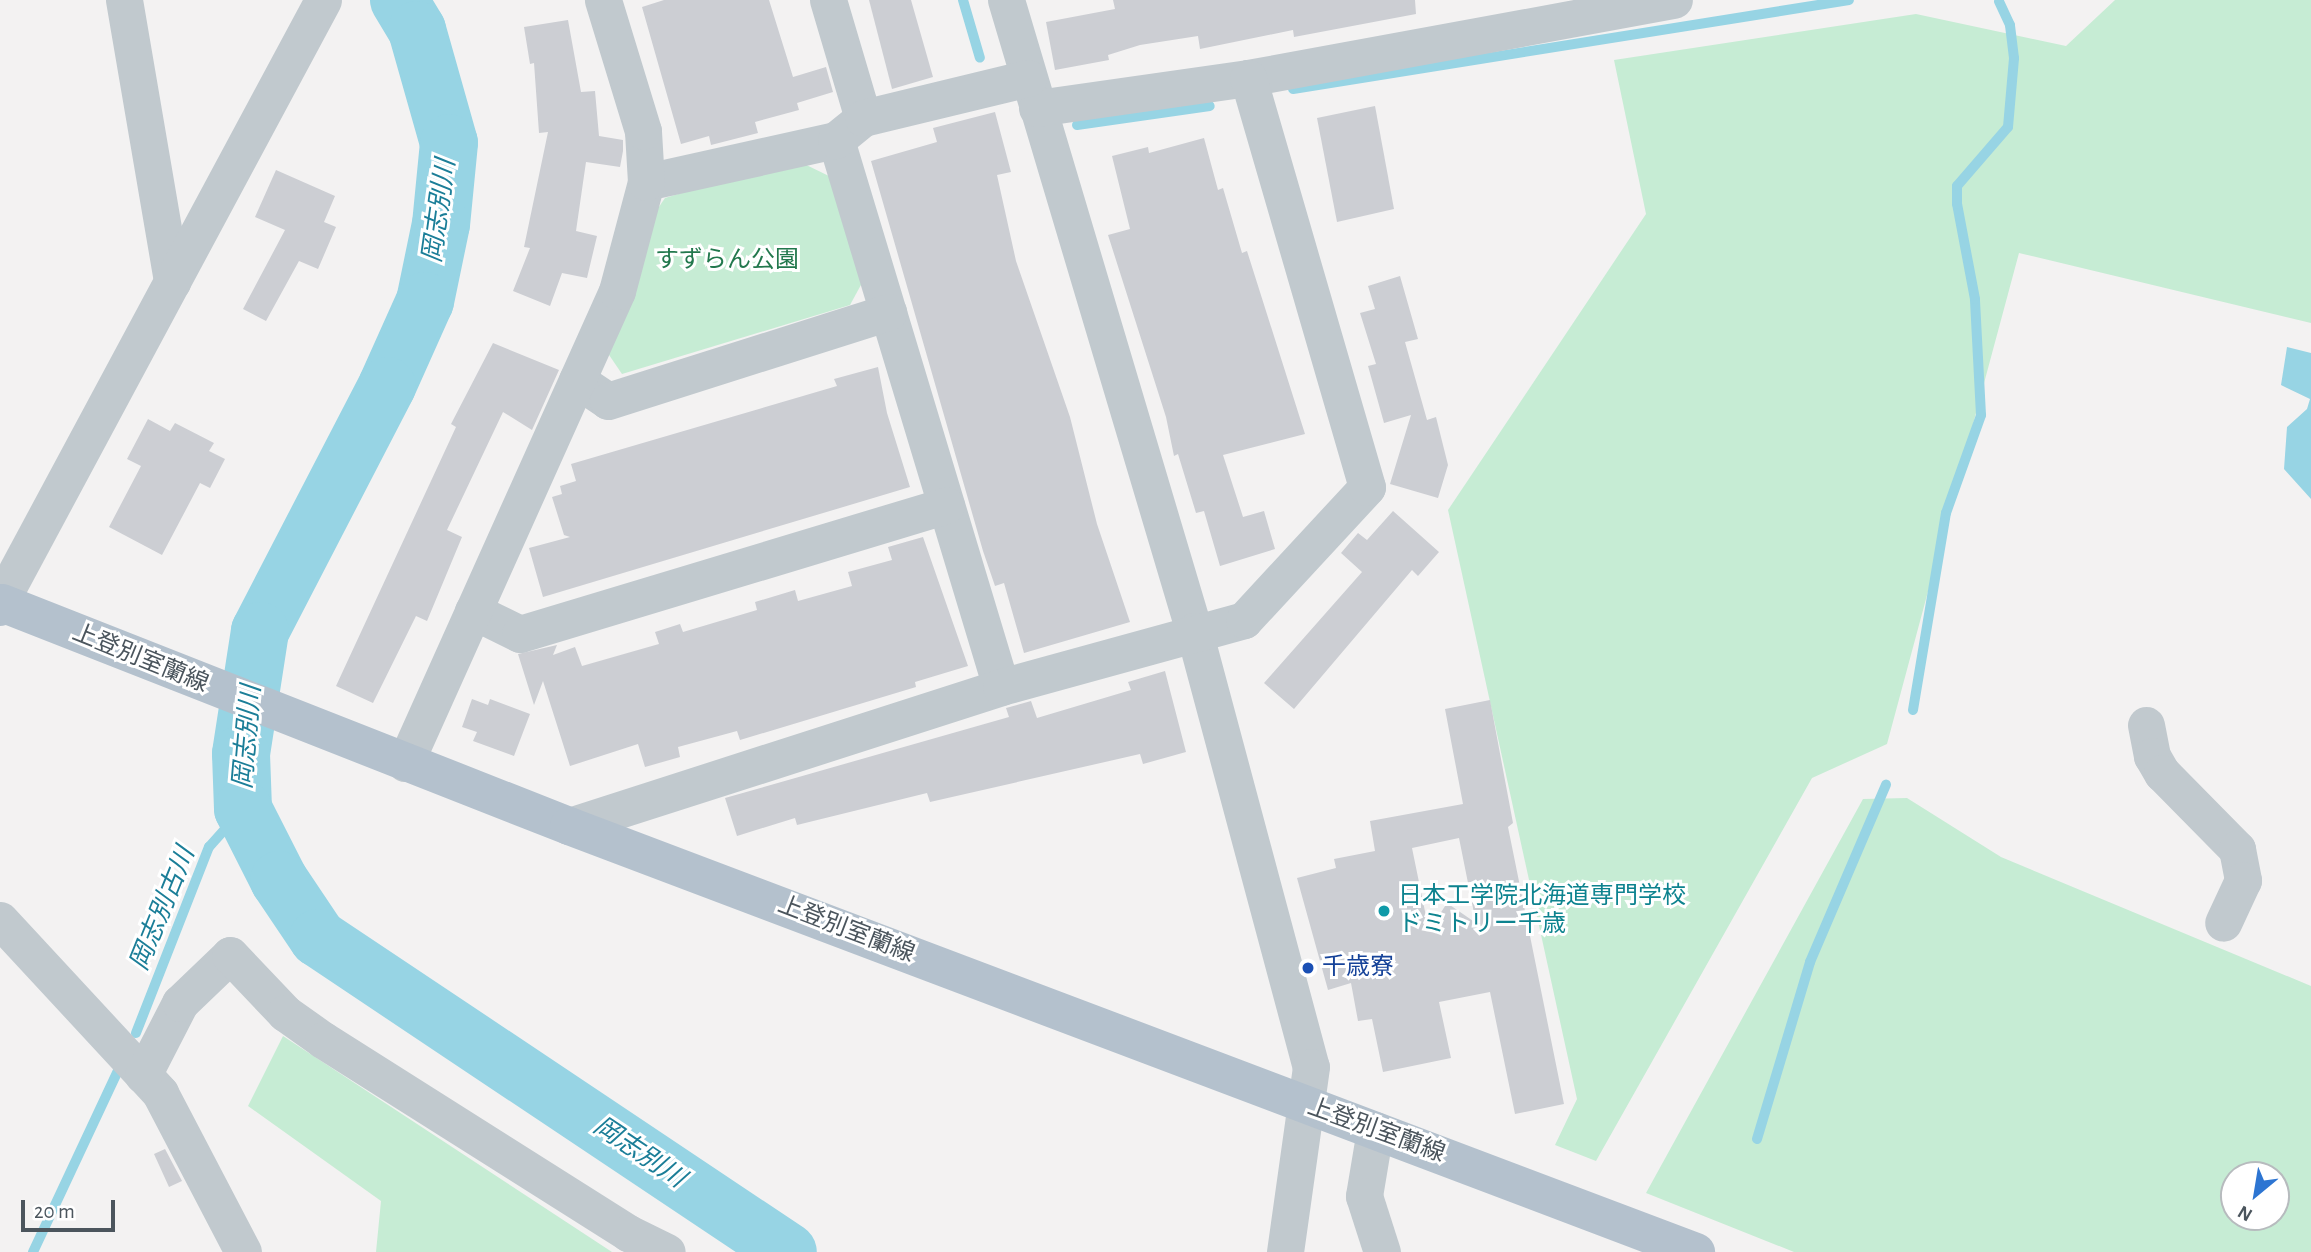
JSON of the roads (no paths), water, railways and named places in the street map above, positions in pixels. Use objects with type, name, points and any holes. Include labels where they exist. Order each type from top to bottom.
[{"type":"main road","name":"上登別室蘭線","points":[[1,604],[569,826],[1696,1252]]},
{"type":"street","points":[[124,0],[172,282]]},
{"type":"street","points":[[405,763],[617,291],[646,182],[642,131],[603,0]]},
{"type":"street","points":[[828,0],[850,129],[888,312],[1001,687]]},
{"type":"street","points":[[1006,0],[1194,631],[1311,1066],[1285,1252]]},
{"type":"street","points":[[646,182],[850,129],[1033,93],[1248,78],[1674,0]]},
{"type":"street","points":[[1,604],[319,6]]},
{"type":"street","points":[[569,826],[1001,687],[1194,631],[1244,620],[1367,487],[1248,78]]},
{"type":"street","points":[[577,380],[608,401],[888,312]]},
{"type":"street","points":[[473,611],[520,634],[946,505]]},
{"type":"street","points":[[2146,725],[2152,756],[2162,773],[2237,849],[2243,880],[2223,923]]},
{"type":"street","points":[[0,920],[160,1093],[243,1252]]},
{"type":"street","points":[[143,1074],[180,1003],[230,955],[285,1013],[323,1040],[628,1233],[667,1252]]},
{"type":"street","points":[[1375,1130],[1364,1196],[1382,1252]]},
{"type":"water","points":[[2287,347],[2311,353],[2311,499],[2284,469],[2287,427],[2307,409],[2310,399],[2281,385]]},
{"type":"waterway","name":"岡志別川","points":[[399,0],[417,30],[449,143],[441,224],[425,301],[387,386],[260,631],[241,754],[243,809],[279,880],[318,938],[788,1252]]},
{"type":"waterway","points":[[963,0],[980,58]]},
{"type":"waterway","points":[[1293,89],[1849,0]]},
{"type":"waterway","points":[[1913,710],[1946,513],[1981,415],[1975,299],[1957,204],[1957,186],[2008,127],[2014,58],[2010,25],[1999,1]]},
{"type":"waterway","points":[[1077,125],[1210,106]]},
{"type":"waterway","points":[[1757,1139],[1810,962],[1886,785]]},
{"type":"waterway","name":"岡志別古川","points":[[136,1033],[209,847],[243,809]]},
{"type":"waterway","name":"岡志別古川","points":[[33,1252],[120,1066]]},
{"type":"place","name":"日本工学院北海道専門学校 ドミトリー千歳","points":[[1384,911]]},
{"type":"place","name":"千歳寮","points":[[1308,968]]},
{"type":"park label","name":"すずらん公園","points":[[727,261]]}]
